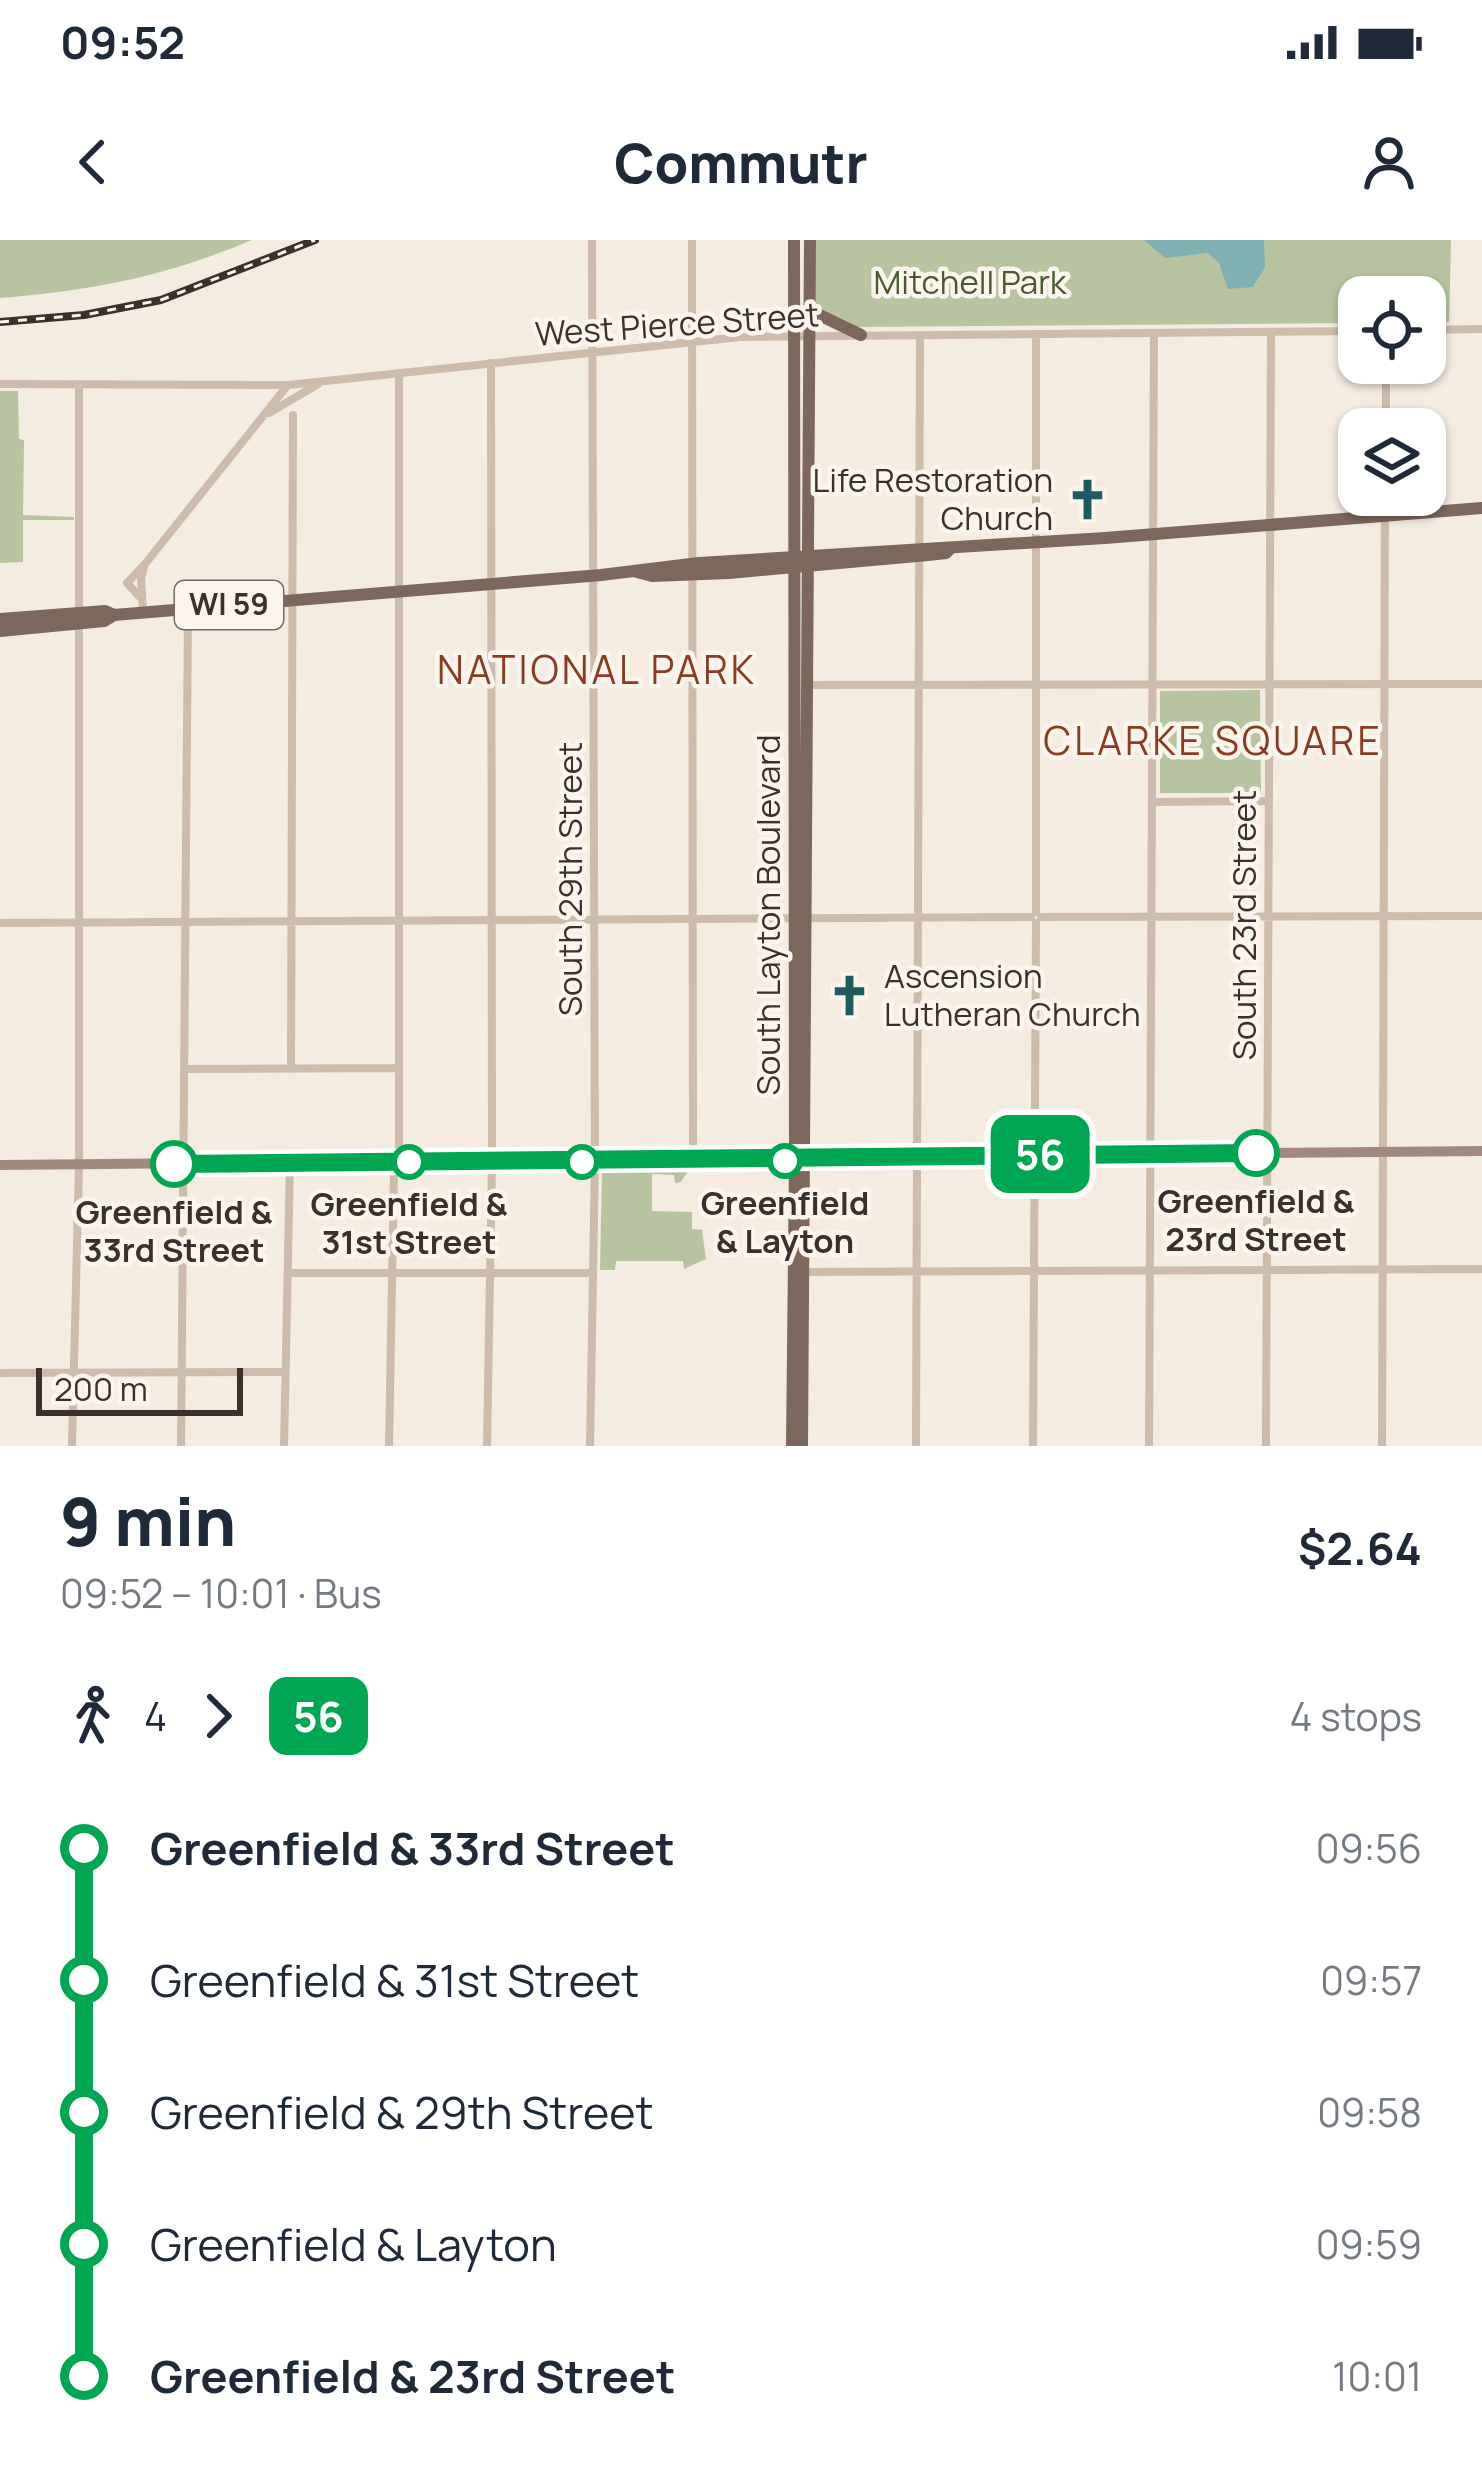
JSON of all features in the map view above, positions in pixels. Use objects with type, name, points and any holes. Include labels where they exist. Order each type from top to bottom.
[{"type":"main road","name":"South Layton Boulevard","points":[[792,1446],[801,1159],[803,561],[796,448],[794,240]]},
{"type":"main road","name":"South Layton Boulevard","points":[[803,561],[811,484],[810,240]]},
{"type":"main road","points":[[811,311],[861,335]]},
{"type":"main road","points":[[796,448],[800,482],[811,484]]},
{"type":"main road","name":"WI 59","points":[[1446,510],[1482,508]]},
{"type":"main road","name":"WI 59","points":[[0,631],[105,611],[115,615],[143,606],[188,608],[920,551],[946,553],[951,548],[1362,516]]},
{"type":"main road","name":"WI 59","points":[[0,619],[79,619]]},
{"type":"main road","points":[[0,1166],[1482,1151]]},
{"type":"main road","name":"South Layton Boulevard","points":[[799,1272],[802,1446]]},
{"type":"street","name":"South 29th Street","points":[[590,1446],[595,1162],[592,240]]},
{"type":"street","points":[[692,240],[693,1161]]},
{"type":"street","points":[[1446,330],[1482,329]]},
{"type":"street","name":"South 23rd Street","points":[[1266,1446],[1270,332]]},
{"type":"street","name":"West Pierce Street","points":[[0,385],[288,385],[794,335],[1338,332]]},
{"type":"street","points":[[1149,1446],[1154,333]]},
{"type":"street","points":[[1034,1446],[1036,334]]},
{"type":"street","points":[[916,1446],[920,335]]},
{"type":"street","points":[[487,1446],[492,1162],[491,363]]},
{"type":"street","points":[[389,1446],[399,1068],[399,373]]},
{"type":"street","points":[[259,421],[290,398],[327,381]]},
{"type":"street","points":[[72,1446],[79,1165],[79,384]]},
{"type":"street","points":[[143,606],[145,564],[288,385]]},
{"type":"street","points":[[291,1069],[292,415]]},
{"type":"street","points":[[1382,1446],[1385,516]]},
{"type":"street","points":[[181,1446],[188,608]]},
{"type":"street","points":[[802,686],[1482,684]]},
{"type":"street","points":[[1154,802],[1269,801]]},
{"type":"street","points":[[0,923],[1482,916]]},
{"type":"street","points":[[186,1070],[399,1068]]},
{"type":"street","points":[[284,1446],[290,1162]]},
{"type":"street","points":[[799,1272],[1482,1269]]},
{"type":"street","points":[[288,1274],[593,1273]]},
{"type":"street","points":[[0,1373],[285,1372]]},
{"type":"green space","points":[[0,240],[252,240],[129,280],[0,298]]},
{"type":"green space","name":"Mitchell Park","points":[[816,240],[1451,240],[1449,322],[1446,276],[1338,276],[1338,323],[855,327],[814,307]]},
{"type":"green space","points":[[0,391],[18,391],[19,439],[24,440],[23,515],[74,517],[23,520],[23,562],[0,563]]},
{"type":"green space","points":[[1260,690],[1261,793],[1160,793],[1160,691]]},
{"type":"green space","points":[[602,1171],[688,1171],[675,1183],[674,1175],[652,1174],[652,1211],[692,1212],[692,1229],[702,1230],[706,1259],[684,1269],[683,1261],[616,1261],[615,1270],[600,1270]]},
{"type":"water","points":[[1144,240],[1264,240],[1265,267],[1253,287],[1228,289],[1219,263],[1208,253],[1165,258]]},
{"type":"railway","points":[[0,322],[84,315],[161,300],[315,240]]},
{"type":"bus line","name":"56","points":[[174,1164],[1256,1153]]},
{"type":"place","name":"Life Restoration Church","points":[[1087,499]]},
{"type":"place","name":"Ascension Lutheran Church","points":[[850,995]]},
{"type":"place","name":"Greenfield & 23rd Street","points":[[1256,1153]]},
{"type":"place","name":"Greenfield & Layton","points":[[785,1161]]},
{"type":"place","name":"Greenfield & 31st Street","points":[[409,1162]]},
{"type":"place","name":"Greenfield & 33rd Street","points":[[174,1164]]},
{"type":"district","name":"NATIONAL PARK","points":[[597,670]]},
{"type":"district","name":"CLARKE SQUARE","points":[[1213,741]]}]
